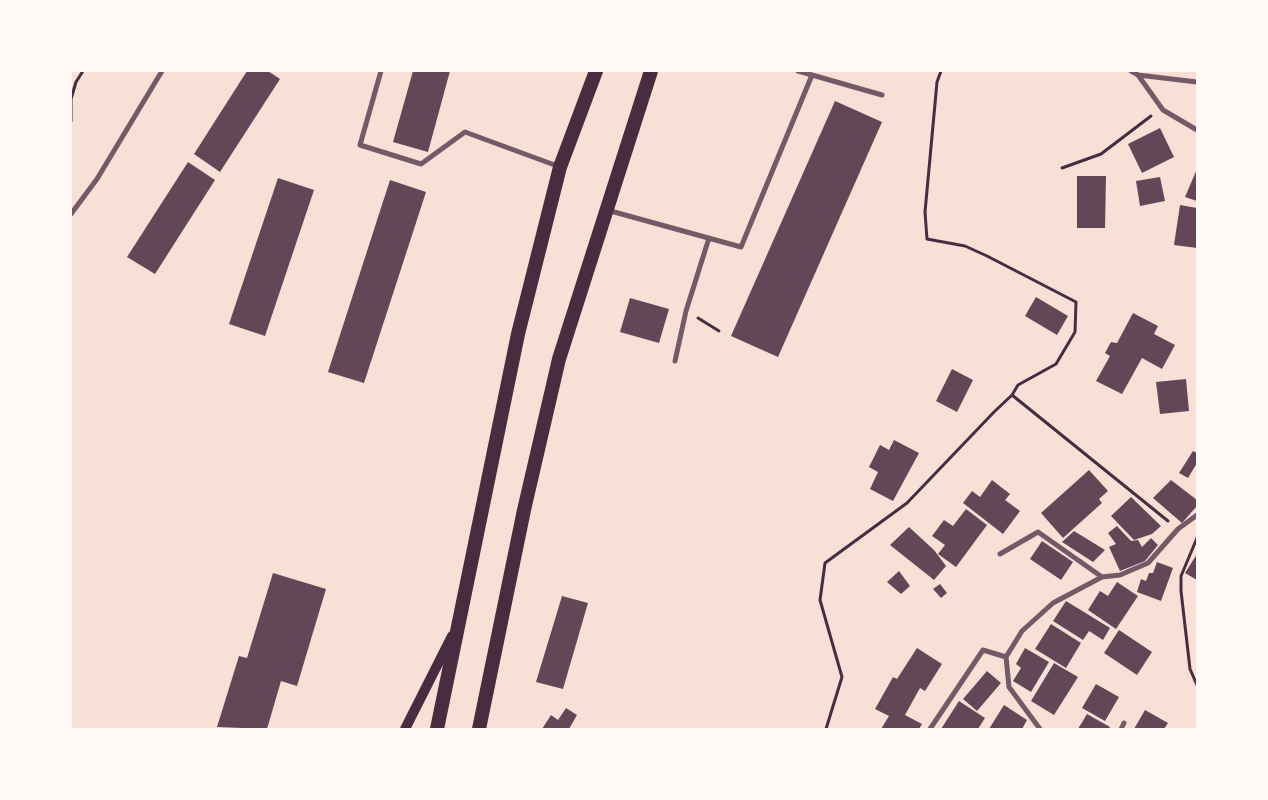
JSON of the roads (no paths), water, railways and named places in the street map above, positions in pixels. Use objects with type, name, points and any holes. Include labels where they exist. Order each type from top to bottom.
[{"type":"highway","points":[[437,729],[518,334],[560,167],[596,71]]},
{"type":"highway","points":[[479,729],[524,510],[559,359],[651,71]]},
{"type":"main road","points":[[405,729],[456,630]]},
{"type":"street","points":[[71,214],[97,179],[162,71]]},
{"type":"street","points":[[381,71],[360,145],[421,164],[465,132],[560,167]]},
{"type":"street","points":[[798,71],[882,95]]},
{"type":"street","points":[[1131,71],[1138,76],[1163,110],[1197,130]]},
{"type":"street","points":[[607,210],[741,247],[812,75]]},
{"type":"street","points":[[1138,76],[1197,82]]},
{"type":"street","points":[[675,361],[686,311],[709,238]]},
{"type":"street","points":[[1040,729],[1009,687],[1006,657],[1022,631],[1053,603],[1102,577],[1120,575],[1148,563],[1178,530],[1197,515]]},
{"type":"street","points":[[1190,522],[1197,526]]},
{"type":"street","points":[[1000,554],[1038,532],[1102,577]]},
{"type":"street","points":[[930,729],[982,650],[1006,657]]},
{"type":"street","points":[[1120,729],[1124,723]]}]
